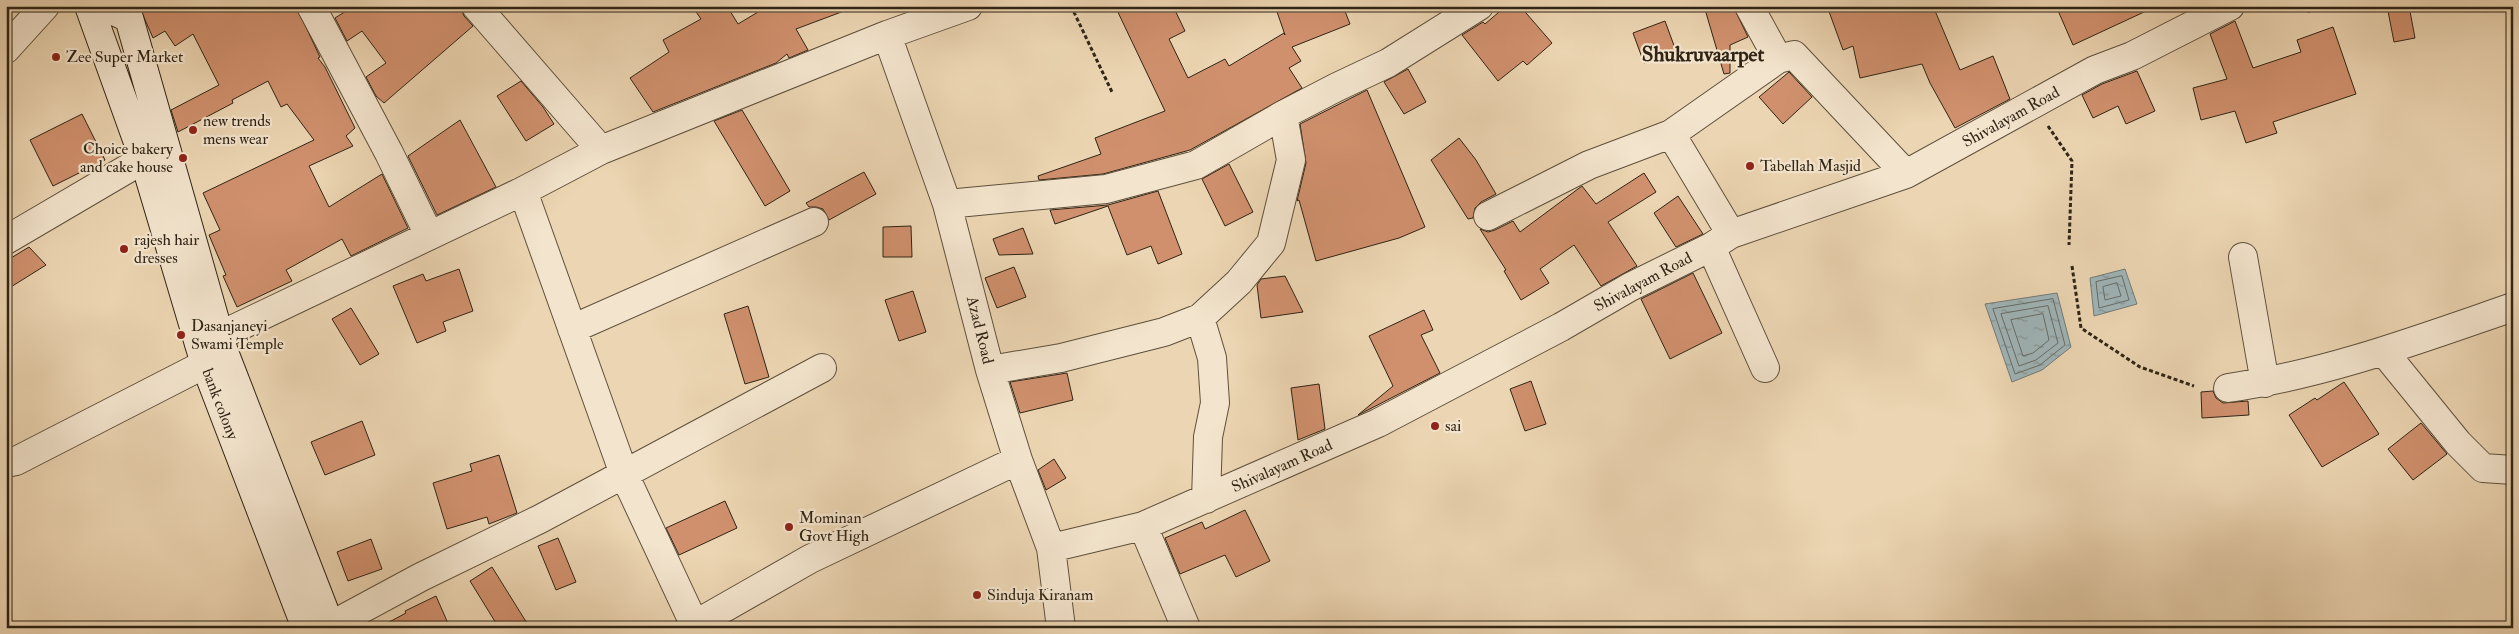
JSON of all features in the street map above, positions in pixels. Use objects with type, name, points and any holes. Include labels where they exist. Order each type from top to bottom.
[{"type":"street","points":[[6,49],[45,6]]},
{"type":"street","name":"bank colony","points":[[89,6],[144,159],[207,348],[322,627]]},
{"type":"street","points":[[103,6],[129,18],[207,348]]},
{"type":"street","points":[[311,6],[389,153],[429,235]]},
{"type":"street","points":[[476,6],[601,150]]},
{"type":"street","points":[[9,465],[207,348],[601,150],[887,35],[968,6]]},
{"type":"street","points":[[947,204],[1106,189],[1196,165],[1337,86],[1388,63],[1479,6]]},
{"type":"street","points":[[1749,6],[1778,59]]},
{"type":"street","name":"Shivalayam Road","points":[[1051,548],[1143,526],[1378,423],[1560,327],[1630,287],[1721,241],[1906,174],[2095,70],[2132,56],[2230,6]]},
{"type":"street","name":"Azad Road","points":[[887,35],[947,204],[990,370],[1018,460],[1051,548],[1062,628]]},
{"type":"street","points":[[1488,216],[1589,165],[1671,134],[1778,59],[1794,55],[1906,174]]},
{"type":"street","points":[[990,370],[1060,358],[1164,332],[1200,318],[1239,282],[1271,243],[1291,160],[1283,115]]},
{"type":"street","points":[[1671,134],[1721,241],[1765,368]]},
{"type":"street","points":[[6,240],[144,159]]},
{"type":"street","points":[[522,191],[624,474],[694,627],[810,559],[1018,460]]},
{"type":"street","points":[[572,329],[814,222]]},
{"type":"street","points":[[2243,257],[2265,383]]},
{"type":"street","points":[[2228,388],[2265,383],[2384,352],[2513,307]]},
{"type":"street","points":[[1200,318],[1212,358],[1215,403],[1208,437],[1206,499]]},
{"type":"street","points":[[2384,352],[2458,444],[2484,468],[2513,470]]},
{"type":"street","points":[[322,627],[540,519],[822,368]]},
{"type":"street","points":[[1143,526],[1186,628]]},
{"type":"path","points":[[1071,6],[1112,92]]},
{"type":"path","points":[[2303,6],[2310,12]]},
{"type":"path","points":[[2033,105],[2072,161],[2069,246]]},
{"type":"path","points":[[2072,266],[2081,328],[2140,367],[2194,386]]},
{"type":"water","points":[[2125,269],[2137,304],[2094,316],[2090,278]]},
{"type":"water","points":[[2057,293],[2071,347],[2042,370],[2012,382],[1985,304]]},
{"type":"building","points":[[139,6],[296,6],[320,57],[318,58],[325,67],[355,128],[346,136],[353,146],[309,166],[329,207],[382,174],[408,228],[351,256],[342,239],[286,270],[292,281],[237,307],[223,276],[226,275],[209,235],[220,230],[203,193],[314,140],[287,104],[281,107],[268,81],[232,100],[233,103],[178,132],[171,110],[219,85],[193,34],[175,46],[165,31],[153,38]]},
{"type":"building","points":[[354,6],[460,6],[464,16],[473,26],[384,103],[376,96],[366,77],[386,63],[362,31],[347,41],[335,18]]},
{"type":"building","points":[[692,6],[727,6],[738,24],[768,6],[851,6],[852,8],[796,29],[808,50],[789,58],[787,54],[776,63],[653,112],[630,78],[669,52],[663,40],[701,19]]},
{"type":"building","points":[[1115,6],[1173,6],[1185,31],[1169,39],[1188,78],[1225,59],[1229,66],[1284,33],[1285,35],[1275,6],[1343,6],[1350,24],[1292,47],[1301,61],[1289,68],[1302,88],[1190,150],[1103,174],[1039,180],[1038,176],[1101,154],[1095,138],[1165,111]]},
{"type":"building","points":[[1506,6],[1520,6],[1552,43],[1527,65],[1523,61],[1498,81],[1462,35],[1483,22],[1485,24]]},
{"type":"building","points":[[1704,6],[1733,6],[1748,37],[1730,45],[1730,73],[1724,74]]},
{"type":"building","points":[[1827,6],[1933,6],[1960,70],[1993,56],[2010,99],[1955,128],[1930,83],[1922,64],[1860,78],[1853,46],[1843,50]]},
{"type":"building","points":[[2056,6],[2157,6],[2073,45]]},
{"type":"building","points":[[2387,6],[2409,6],[2415,38],[2394,42]]},
{"type":"building","points":[[1665,21],[1676,51],[1644,63],[1633,33]]},
{"type":"building","points":[[2235,21],[2253,68],[2301,52],[2297,40],[2333,27],[2356,94],[2273,122],[2277,133],[2246,143],[2235,111],[2201,120],[2193,88],[2227,79],[2210,34]]},
{"type":"building","points":[[1408,69],[1426,102],[1404,114],[1384,82]]},
{"type":"building","points":[[2137,71],[2155,111],[2126,124],[2118,106],[2093,118],[2082,95],[2102,84]]},
{"type":"building","points":[[1789,72],[1812,97],[1783,124],[1759,97]]},
{"type":"building","points":[[521,81],[543,107],[554,124],[526,141],[497,96]]},
{"type":"building","points":[[1367,90],[1425,227],[1399,238],[1316,261],[1299,200],[1297,201],[1306,163],[1300,124]]},
{"type":"building","points":[[742,110],[790,191],[765,206],[714,121]]},
{"type":"building","points":[[82,114],[105,160],[53,186],[30,140]]},
{"type":"building","points":[[460,120],[496,187],[437,215],[408,156]]},
{"type":"building","points":[[1459,138],[1476,160],[1496,194],[1481,202],[1475,208],[1473,218],[1468,219],[1431,160]]},
{"type":"building","points":[[1229,164],[1253,212],[1225,226],[1202,179]]},
{"type":"building","points":[[864,172],[876,194],[829,220],[823,209],[809,207],[806,203]]},
{"type":"building","points":[[1644,173],[1656,192],[1608,222],[1637,266],[1601,286],[1574,245],[1540,269],[1549,283],[1521,300],[1504,271],[1506,270],[1480,229],[1488,232],[1513,221],[1520,232],[1582,186],[1596,204]]},
{"type":"building","points":[[1158,191],[1182,254],[1158,264],[1151,246],[1127,255],[1108,206],[1055,224],[1050,210],[1108,205]]},
{"type":"building","points":[[1678,196],[1703,234],[1676,247],[1654,213]]},
{"type":"building","points":[[911,226],[912,257],[883,257],[883,227]]},
{"type":"building","points":[[1023,228],[1033,254],[999,255],[993,239]]},
{"type":"building","points":[[29,247],[46,265],[6,290],[6,261]]},
{"type":"building","points":[[1014,267],[1026,297],[997,308],[985,278]]},
{"type":"building","points":[[459,269],[473,311],[443,322],[446,331],[417,343],[393,286],[423,274],[426,281]]},
{"type":"building","points":[[1693,273],[1722,333],[1670,359],[1641,299]]},
{"type":"building","points":[[1285,276],[1303,312],[1261,318],[1257,285],[1261,279]]},
{"type":"building","points":[[913,291],[926,332],[899,341],[885,300]]},
{"type":"building","points":[[748,306],[769,377],[745,384],[724,314]]},
{"type":"building","points":[[351,308],[379,354],[360,365],[332,319]]},
{"type":"building","points":[[1424,310],[1433,330],[1421,335],[1440,373],[1358,415],[1393,386],[1369,336]]},
{"type":"building","points":[[1067,373],[1073,400],[1020,413],[1010,382]]},
{"type":"building","points":[[1531,381],[1546,424],[1525,431],[1510,389]]},
{"type":"building","points":[[2344,382],[2379,434],[2322,467],[2289,415],[2315,398],[2317,400]]},
{"type":"building","points":[[1319,384],[1325,429],[1298,440],[1291,388]]},
{"type":"building","points":[[2213,391],[2216,398],[2223,403],[2248,401],[2249,415],[2202,418],[2201,392]]},
{"type":"building","points":[[362,421],[375,455],[325,475],[311,442]]},
{"type":"building","points":[[2421,423],[2447,454],[2413,480],[2388,449]]},
{"type":"building","points":[[499,455],[517,513],[489,524],[487,517],[447,529],[433,483],[472,471],[470,464]]},
{"type":"building","points":[[1054,459],[1066,478],[1046,490],[1038,470]]},
{"type":"building","points":[[725,501],[737,528],[679,555],[666,528]]},
{"type":"building","points":[[1245,510],[1270,561],[1236,577],[1225,555],[1180,574],[1165,538],[1202,522],[1205,529]]},
{"type":"building","points":[[558,538],[576,582],[556,590],[538,546]]},
{"type":"building","points":[[371,539],[382,569],[348,581],[337,552]]},
{"type":"building","points":[[492,567],[530,628],[499,628],[470,581]]},
{"type":"building","points":[[436,596],[450,628],[378,628],[406,613],[405,611]]},
{"type":"place","name":"Zee Super Market","points":[[56,57]]},
{"type":"place","name":"new trends mens wear","points":[[193,130]]},
{"type":"place","name":"Choice bakery and cake house","points":[[183,158]]},
{"type":"place","name":"Tabellah Masjid","points":[[1750,166]]},
{"type":"place","name":"rajesh hair dresses","points":[[124,249]]},
{"type":"place","name":"Dasanjaneyi Swami Temple","points":[[181,335]]},
{"type":"place","name":"sai","points":[[1435,426]]},
{"type":"place","name":"Mominan Govt High","points":[[789,527]]},
{"type":"place","name":"Sinduja Kiranam","points":[[977,595]]},
{"type":"district","name":"Shukruvaarpet","points":[[1703,54]]}]
